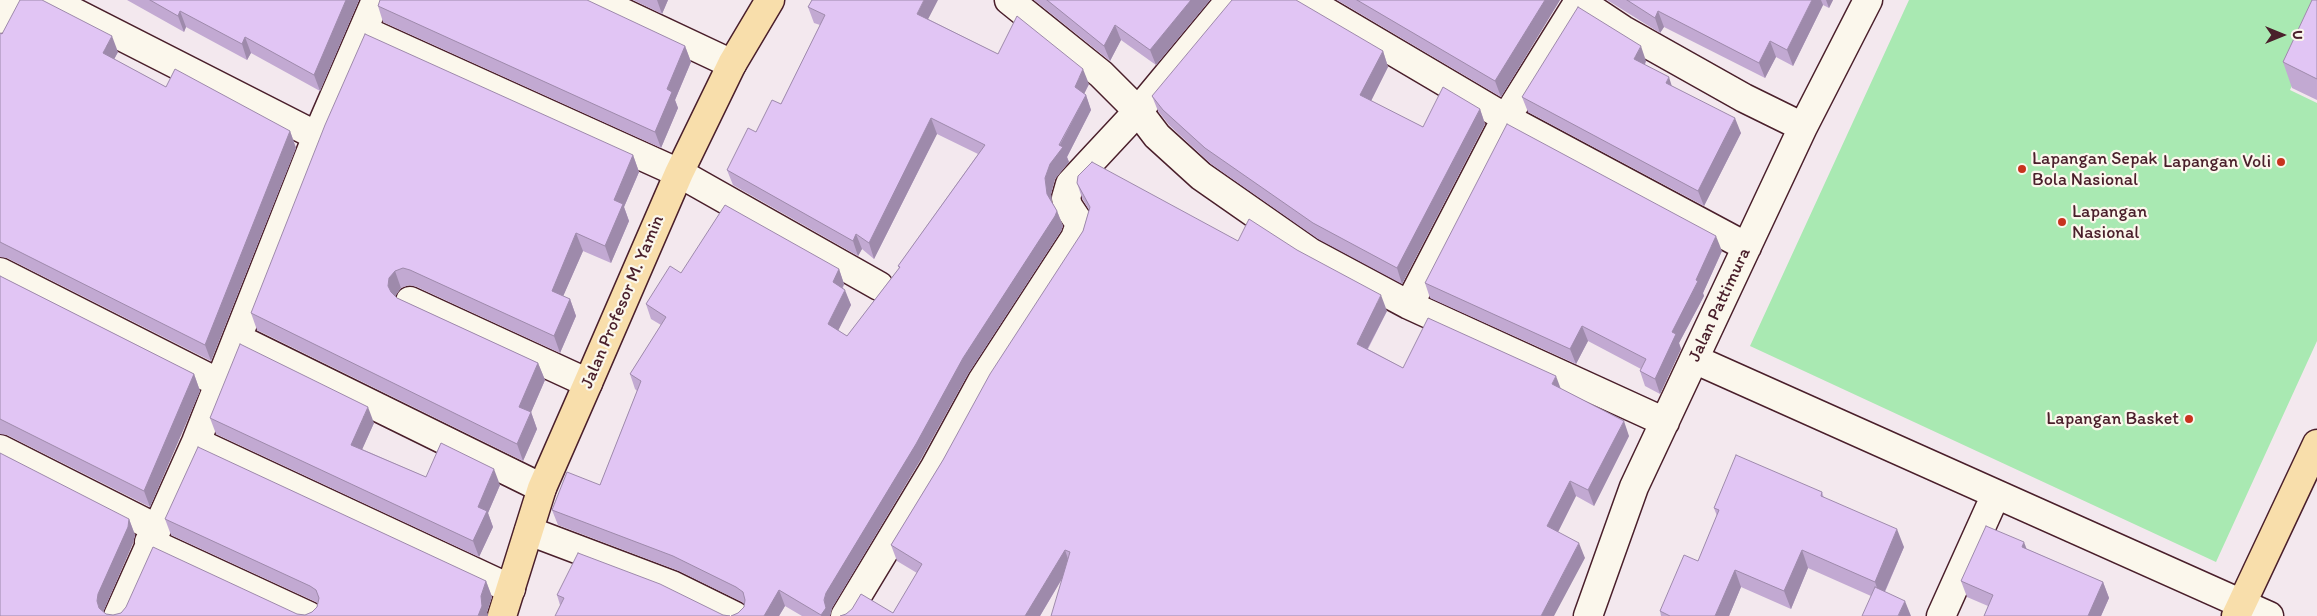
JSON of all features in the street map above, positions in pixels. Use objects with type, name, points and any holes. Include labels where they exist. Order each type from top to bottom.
[{"type":"main road","name":"Jalan Profesor M. Yamin","points":[[502,616],[542,488],[679,173],[732,64],[770,0]]},
{"type":"main road","points":[[2239,610],[2317,444]]},
{"type":"street","points":[[0,19],[14,0]]},
{"type":"street","points":[[50,0],[317,136]]},
{"type":"street","points":[[118,616],[196,442],[317,136],[376,0]]},
{"type":"street","points":[[596,0],[732,64]]},
{"type":"street","points":[[1009,0],[1101,74],[1138,111],[1157,136],[1201,176],[1310,252],[1409,305],[1665,422]]},
{"type":"street","points":[[845,616],[935,467],[982,381],[1075,238],[1080,224],[1068,206],[1066,198],[1070,184],[1138,111],[1230,0]]},
{"type":"street","points":[[1306,0],[1506,118],[1747,247]]},
{"type":"street","points":[[1409,305],[1506,118],[1579,0],[1623,30],[1744,98],[1803,127]]},
{"type":"street","name":"Jalan Pattimura","points":[[1588,616],[1634,486],[1803,127],[1868,0]]},
{"type":"street","points":[[363,30],[679,173],[878,286]]},
{"type":"street","points":[[0,272],[219,383]]},
{"type":"street","points":[[410,301],[588,383]]},
{"type":"street","points":[[237,338],[542,488]]},
{"type":"street","points":[[1694,359],[1996,494],[2239,610],[2269,616]]},
{"type":"street","points":[[196,442],[511,588]]},
{"type":"street","points":[[0,449],[153,535],[309,616]]},
{"type":"street","points":[[1942,616],[1996,494]]},
{"type":"street","points":[[528,532],[672,585],[735,616]]},
{"type":"green space","name":"Lapangan Nasional","points":[[1909,0],[2317,0],[2317,31],[2290,90],[2317,103],[2317,341],[2216,562],[1750,346]]},
{"type":"building","points":[[20,0],[42,0],[112,36],[103,53],[166,87],[175,69],[290,131],[205,345],[0,242],[0,33],[2,34]]},
{"type":"building","points":[[150,0],[346,0],[314,75],[245,37],[242,44],[180,11],[178,16]]},
{"type":"building","points":[[380,0],[587,0],[685,46],[667,89],[672,92],[655,132],[378,6]]},
{"type":"building","points":[[812,0],[924,0],[917,14],[998,54],[1017,16],[1083,69],[1075,87],[1086,95],[1059,145],[1063,147],[1050,164],[1045,178],[1047,194],[1057,211],[1055,216],[963,358],[916,444],[826,593],[824,600],[826,608],[821,615],[779,590],[764,616],[731,616],[738,613],[744,607],[743,592],[736,587],[673,556],[552,510],[567,472],[600,485],[641,381],[630,374],[666,317],[646,304],[670,266],[681,273],[725,205],[839,269],[833,282],[845,290],[828,324],[847,336],[900,267],[898,266],[985,145],[931,118],[869,243],[856,234],[853,241],[727,170],[748,128],[756,132],[772,100],[781,104],[825,15],[808,7]]},
{"type":"building","points":[[1047,0],[1191,0],[1150,50],[1115,25],[1104,46]]},
{"type":"building","points":[[1232,0],[1296,0],[1383,51],[1360,95],[1423,127],[1443,87],[1480,109],[1397,268],[1313,223],[1205,148],[1163,110],[1152,96]]},
{"type":"building","points":[[1357,0],[1545,0],[1495,81]]},
{"type":"building","points":[[1627,0],[1812,0],[1787,50],[1770,41],[1759,63],[1658,11],[1655,18]]},
{"type":"building","points":[[2312,0],[2317,0],[2317,79],[2283,62]]},
{"type":"building","points":[[1578,7],[1641,46],[1634,59],[1669,77],[1666,83],[1735,118],[1698,191],[1522,97]]},
{"type":"building","points":[[365,34],[633,155],[614,200],[623,204],[605,246],[576,233],[552,291],[570,299],[554,336],[410,270],[403,268],[395,271],[389,278],[388,286],[397,298],[538,363],[519,407],[531,412],[517,444],[251,313],[325,125]]},
{"type":"building","points":[[1507,124],[1716,236],[1696,280],[1698,281],[1672,332],[1676,334],[1655,379],[1640,371],[1646,359],[1582,326],[1570,349],[1425,283]]},
{"type":"building","points":[[1092,162],[1238,241],[1249,219],[1297,250],[1381,295],[1357,344],[1403,368],[1428,318],[1556,376],[1552,384],[1624,421],[1588,490],[1570,481],[1547,526],[1579,543],[1541,616],[1051,616],[1070,552],[1065,550],[1025,616],[840,616],[852,609],[861,594],[893,613],[922,564],[891,545],[943,460],[990,374],[1083,231],[1090,207],[1077,183],[1078,176]]},
{"type":"building","points":[[0,276],[194,374],[144,491],[0,419]]},
{"type":"building","points":[[240,344],[368,407],[351,445],[426,477],[441,443],[494,469],[478,507],[487,511],[473,541],[210,418]]},
{"type":"building","points":[[198,447],[486,581],[481,596],[482,606],[478,616],[0,616],[0,453],[129,519],[128,527],[98,594],[99,608],[106,614],[121,613],[126,607],[153,547],[297,614],[305,615],[312,612],[317,607],[319,598],[316,590],[310,586],[165,519]]},
{"type":"building","points":[[1736,455],[1822,492],[1821,496],[1897,529],[1875,582],[1802,550],[1784,591],[1735,570],[1715,616],[1670,616],[1660,611],[1684,555],[1698,561],[1719,510],[1714,508]]},
{"type":"building","points":[[1986,526],[2024,542],[2022,547],[2103,582],[2088,616],[1984,616],[1993,595],[1961,581]]},
{"type":"building","points":[[578,553],[660,584],[723,615],[730,616],[555,616],[564,598],[557,595]]},
{"type":"building","points":[[1875,587],[1905,601],[1898,616],[1862,616]]},
{"type":"place","name":"Lapangan Voli","points":[[2281,162]]},
{"type":"place","name":"Lapangan Sepak Bola Nasional","points":[[2022,169]]},
{"type":"place","name":"Lapangan Nasional","points":[[2062,222]]},
{"type":"place","name":"Lapangan Basket","points":[[2189,419]]}]
